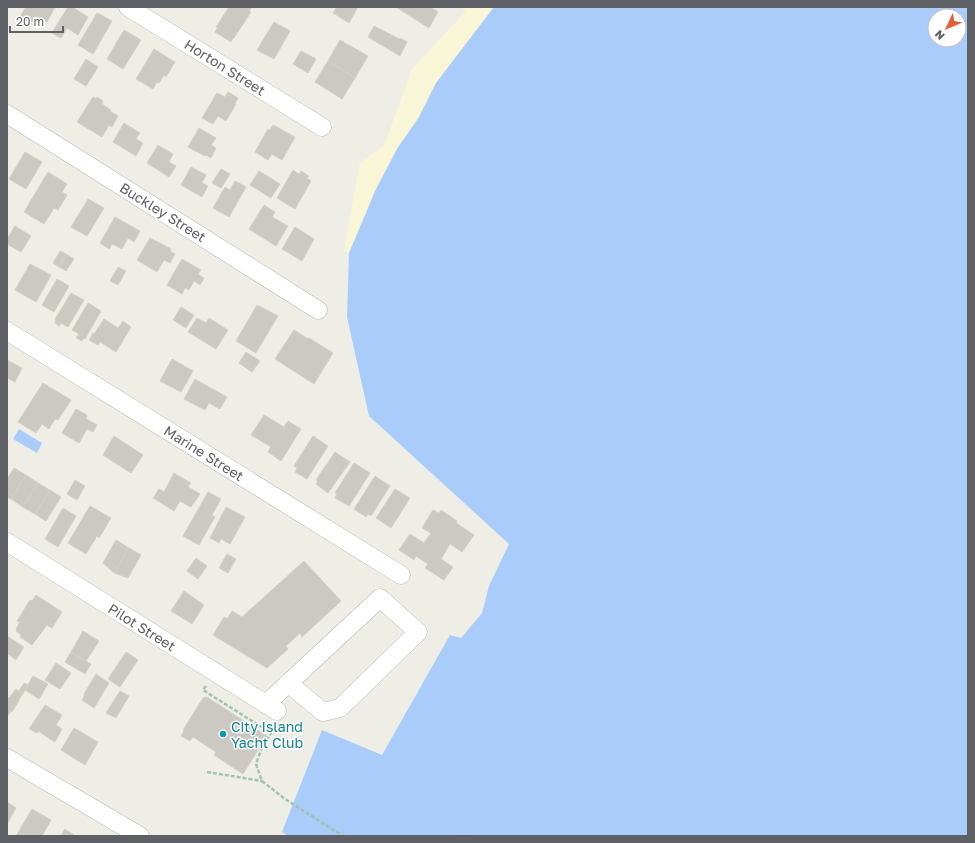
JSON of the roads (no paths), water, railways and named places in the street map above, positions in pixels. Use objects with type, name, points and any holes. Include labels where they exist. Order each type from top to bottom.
[{"type":"street","name":"Horton Street","points":[[128,7],[322,127]]},
{"type":"street","name":"Buckley Street","points":[[7,114],[318,310]]},
{"type":"street","name":"Marine Street","points":[[7,331],[401,575]]},
{"type":"street","name":"Pilot Street","points":[[7,542],[272,707],[288,683]]},
{"type":"street","points":[[380,598],[418,632],[340,708],[323,712],[288,683],[380,598]]},
{"type":"street","points":[[7,758],[140,836]]},
{"type":"water","points":[[494,7],[968,7],[968,836],[288,836],[282,832],[322,730],[382,755],[450,635],[461,638],[482,613],[489,586],[509,544],[369,416],[347,317],[349,253],[376,189],[397,149],[419,117],[436,83]]},
{"type":"water","points":[[19,429],[42,443],[37,453],[13,439]]},
{"type":"place","name":"City Island Yacht Club","points":[[223,734]]}]
